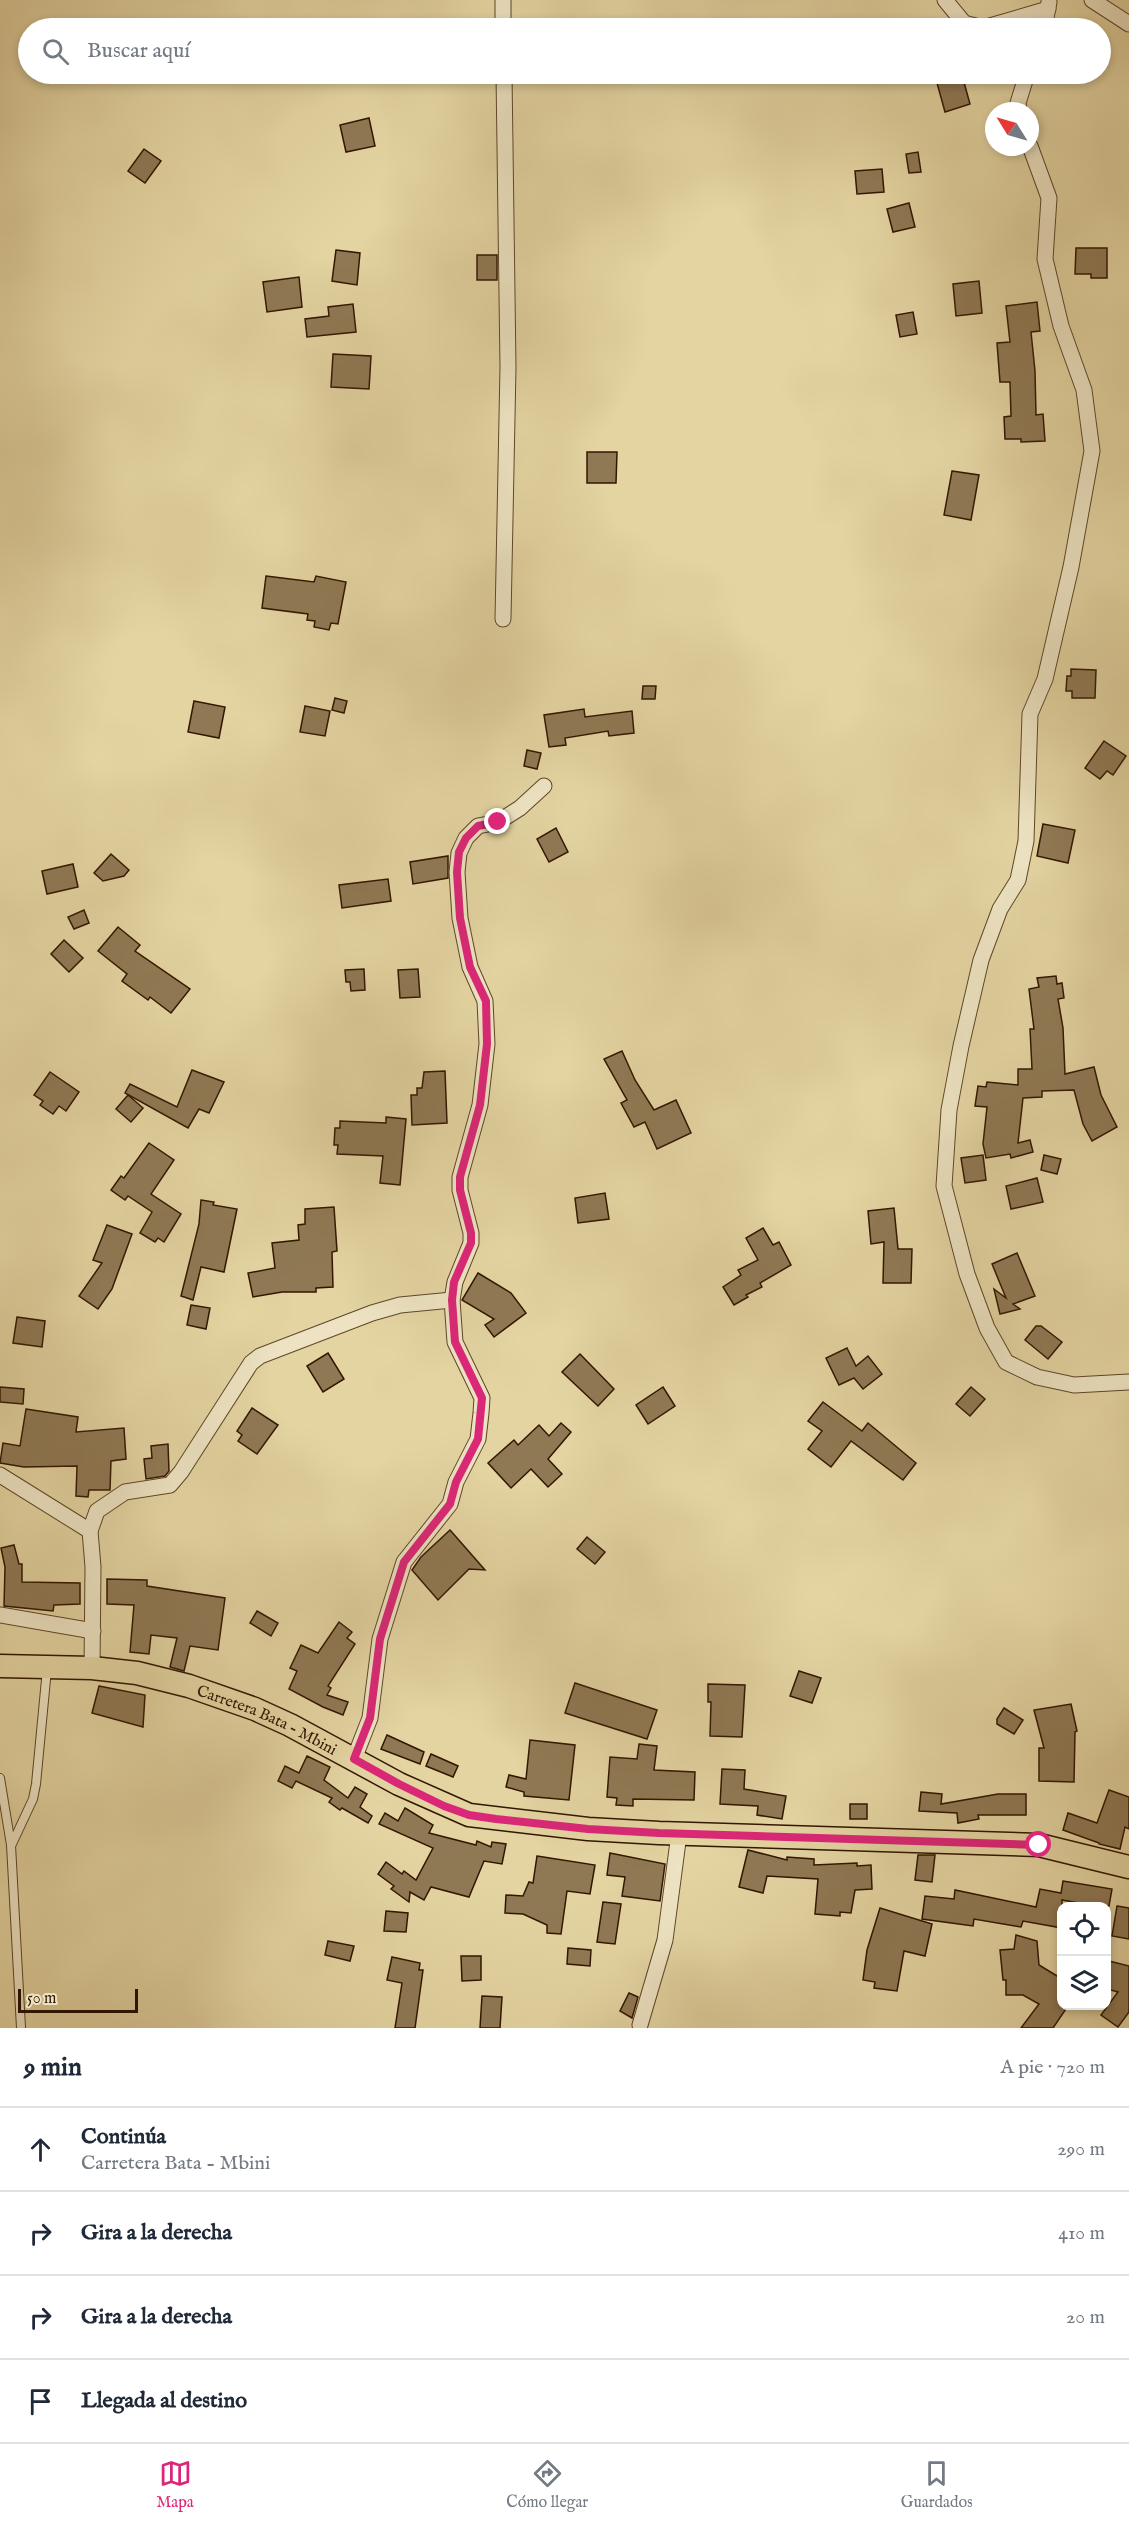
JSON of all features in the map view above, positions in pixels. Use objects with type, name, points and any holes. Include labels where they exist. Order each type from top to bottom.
[{"type":"main road","name":"Carretera Bata - Mbini","points":[[0,1666],[92,1668],[160,1678],[232,1700],[290,1725],[399,1784],[469,1815],[588,1829],[679,1834],[1039,1845],[1129,1867]]},
{"type":"street","points":[[503,0],[503,18]]},
{"type":"street","points":[[945,0],[960,18]]},
{"type":"street","points":[[1092,0],[1129,24]]},
{"type":"street","points":[[1010,18],[1049,4]]},
{"type":"street","points":[[503,619],[508,366],[504,84]]},
{"type":"street","points":[[1018,102],[1024,84]]},
{"type":"street","points":[[1034,156],[1049,198],[1045,259],[1061,326],[1084,390],[1092,451],[1069,578],[1045,679],[1030,714],[1026,841],[1018,880],[1000,909],[981,960],[949,1110],[944,1186],[967,1274],[987,1328],[1006,1362],[1037,1377],[1074,1385],[1129,1382]]},
{"type":"street","points":[[354,1759],[370,1718],[380,1639],[404,1562],[450,1504],[456,1482],[478,1439],[482,1398],[455,1342],[452,1300],[454,1282],[471,1243],[471,1233],[460,1190],[460,1177],[480,1105],[487,1044],[486,1001],[470,967],[460,918],[457,872],[459,852],[466,838],[478,826],[498,822],[520,808],[544,786]]},
{"type":"street","points":[[92,1668],[93,1567],[90,1531],[97,1511],[124,1492],[170,1485],[181,1472],[251,1363],[260,1356],[372,1313],[400,1305],[452,1300]]},
{"type":"street","points":[[0,1475],[90,1531]]},
{"type":"street","points":[[0,1615],[93,1631]]},
{"type":"street","points":[[640,2025],[665,1940],[679,1834]]},
{"type":"lane","points":[[11,1845],[33,1799],[48,1667]]},
{"type":"lane","points":[[0,1778],[11,1845],[21,2028]]},
{"type":"building","points":[[937,84],[964,84],[970,104],[945,112]]},
{"type":"building","points":[[369,118],[375,146],[346,152],[340,125]]},
{"type":"building","points":[[144,149],[161,161],[145,183],[128,171]]},
{"type":"building","points":[[918,152],[921,172],[909,173],[906,154]]},
{"type":"building","points":[[882,169],[884,192],[857,194],[855,171]]},
{"type":"building","points":[[909,203],[915,227],[893,232],[887,209]]},
{"type":"building","points":[[1076,248],[1107,248],[1107,278],[1091,278],[1091,274],[1075,274]]},
{"type":"building","points":[[336,250],[360,253],[357,285],[332,281]]},
{"type":"building","points":[[477,255],[497,255],[497,280],[477,280]]},
{"type":"building","points":[[299,277],[302,307],[267,312],[263,282]]},
{"type":"building","points":[[979,281],[982,313],[956,316],[953,284]]},
{"type":"building","points":[[1037,302],[1040,331],[1031,332],[1036,415],[1043,414],[1045,441],[1021,442],[1021,439],[1005,439],[1004,417],[1011,416],[1010,382],[1000,382],[997,343],[1010,342],[1006,306]]},
{"type":"building","points":[[353,304],[356,332],[307,337],[305,319],[329,316],[328,307]]},
{"type":"building","points":[[913,312],[917,334],[900,337],[896,315]]},
{"type":"building","points":[[333,354],[371,356],[369,389],[331,387]]},
{"type":"building","points":[[587,452],[617,452],[616,483],[587,483]]},
{"type":"building","points":[[952,471],[979,475],[971,520],[944,515]]},
{"type":"building","points":[[266,576],[314,582],[316,576],[346,582],[338,624],[331,623],[329,630],[314,627],[315,621],[307,620],[308,614],[262,608]]},
{"type":"building","points":[[1071,669],[1096,670],[1095,698],[1072,698],[1072,691],[1066,691],[1067,676],[1071,676]]},
{"type":"building","points":[[643,686],[656,686],[655,699],[642,699]]},
{"type":"building","points":[[335,698],[347,701],[344,713],[332,710]]},
{"type":"building","points":[[194,701],[225,707],[219,738],[188,732]]},
{"type":"building","points":[[305,706],[330,711],[325,736],[300,732]]},
{"type":"building","points":[[584,709],[585,717],[632,711],[634,733],[609,736],[608,731],[565,738],[566,745],[549,747],[544,715]]},
{"type":"building","points":[[1104,741],[1126,756],[1113,775],[1107,771],[1100,779],[1085,768]]},
{"type":"building","points":[[527,750],[541,753],[537,769],[524,766]]},
{"type":"building","points":[[1043,824],[1075,830],[1068,863],[1037,856]]},
{"type":"building","points":[[556,828],[568,852],[549,862],[537,839]]},
{"type":"building","points":[[111,854],[129,870],[124,876],[103,881],[94,873]]},
{"type":"building","points":[[448,856],[448,878],[413,884],[410,862]]},
{"type":"building","points":[[73,864],[78,887],[47,894],[42,871]]},
{"type":"building","points":[[388,879],[391,901],[342,908],[339,885]]},
{"type":"building","points":[[84,910],[89,923],[74,929],[68,917]]},
{"type":"building","points":[[118,927],[140,945],[135,951],[190,989],[171,1013],[150,997],[148,1000],[122,981],[127,974],[98,951]]},
{"type":"building","points":[[64,940],[83,958],[69,972],[51,954]]},
{"type":"building","points":[[364,969],[365,990],[351,991],[350,982],[346,982],[345,970]]},
{"type":"building","points":[[418,969],[420,997],[400,998],[398,970]]},
{"type":"building","points":[[1056,976],[1057,984],[1062,983],[1064,998],[1058,999],[1063,1028],[1065,1074],[1094,1067],[1101,1095],[1117,1127],[1092,1141],[1083,1124],[1074,1090],[1042,1091],[1042,1097],[1023,1098],[1018,1143],[1030,1140],[1033,1152],[1011,1158],[1010,1154],[986,1158],[983,1144],[987,1107],[975,1106],[978,1086],[986,1087],[987,1082],[1018,1085],[1018,1069],[1032,1069],[1030,1029],[1034,1029],[1029,989],[1039,987],[1037,978]]},
{"type":"building","points":[[622,1051],[635,1080],[654,1110],[676,1100],[691,1133],[657,1149],[645,1122],[634,1127],[621,1103],[627,1100],[604,1059]]},
{"type":"building","points":[[192,1070],[224,1082],[209,1113],[199,1109],[188,1128],[125,1093],[130,1084],[177,1107]]},
{"type":"building","points":[[445,1071],[447,1123],[412,1125],[411,1095],[417,1095],[417,1088],[422,1088],[424,1072]]},
{"type":"building","points":[[50,1072],[79,1092],[66,1111],[59,1106],[53,1114],[40,1105],[43,1101],[34,1095]]},
{"type":"building","points":[[128,1095],[143,1108],[131,1122],[116,1109]]},
{"type":"building","points":[[386,1117],[406,1119],[400,1185],[380,1183],[383,1156],[337,1154],[338,1145],[334,1145],[335,1128],[340,1128],[340,1121],[386,1123]]},
{"type":"building","points":[[149,1143],[174,1160],[151,1194],[181,1214],[164,1242],[158,1238],[155,1242],[140,1233],[152,1212],[128,1196],[125,1200],[111,1190],[121,1176],[124,1178]]},
{"type":"building","points":[[983,1155],[986,1180],[965,1183],[961,1158]]},
{"type":"building","points":[[1044,1155],[1061,1159],[1057,1174],[1041,1170]]},
{"type":"building","points":[[1037,1178],[1043,1202],[1011,1209],[1006,1186]]},
{"type":"building","points":[[605,1193],[609,1219],[578,1223],[575,1198]]},
{"type":"building","points":[[201,1200],[214,1202],[213,1205],[237,1209],[224,1272],[201,1267],[193,1300],[181,1296],[199,1224]]},
{"type":"building","points":[[334,1207],[337,1251],[332,1252],[333,1287],[316,1288],[316,1292],[282,1292],[253,1297],[248,1273],[275,1268],[272,1243],[299,1240],[298,1225],[305,1224],[305,1209]]},
{"type":"building","points":[[894,1208],[898,1249],[912,1249],[911,1283],[883,1283],[884,1242],[871,1244],[868,1211]]},
{"type":"building","points":[[107,1225],[132,1234],[112,1289],[98,1309],[79,1296],[102,1263],[93,1260]]},
{"type":"building","points":[[763,1228],[773,1245],[779,1242],[791,1265],[760,1283],[762,1287],[746,1295],[748,1297],[734,1305],[723,1287],[741,1275],[738,1270],[758,1260],[746,1238]]},
{"type":"building","points":[[1017,1253],[1035,1296],[1013,1304],[1020,1309],[1000,1314],[994,1289],[1006,1298],[992,1264]]},
{"type":"building","points":[[478,1273],[511,1293],[526,1313],[494,1337],[485,1325],[494,1319],[462,1300]]},
{"type":"building","points":[[191,1305],[210,1308],[206,1329],[187,1325]]},
{"type":"building","points":[[17,1317],[45,1321],[42,1347],[13,1343]]},
{"type":"building","points":[[1036,1326],[1041,1326],[1062,1342],[1048,1359],[1025,1340]]},
{"type":"building","points":[[847,1348],[856,1366],[868,1356],[882,1374],[863,1389],[854,1378],[839,1385],[826,1358]]},
{"type":"building","points":[[328,1353],[344,1379],[323,1392],[307,1366]]},
{"type":"building","points":[[580,1354],[614,1389],[598,1406],[562,1372]]},
{"type":"building","points":[[0,1387],[24,1389],[23,1404],[0,1402]]},
{"type":"building","points":[[663,1387],[675,1406],[648,1424],[636,1405]]},
{"type":"building","points":[[971,1387],[985,1399],[970,1416],[956,1404]]},
{"type":"building","points":[[823,1402],[862,1431],[868,1423],[916,1463],[903,1480],[851,1441],[831,1467],[808,1449],[822,1431],[808,1421]]},
{"type":"building","points":[[252,1408],[278,1425],[257,1454],[238,1441],[242,1435],[237,1431]]},
{"type":"building","points":[[26,1409],[78,1417],[76,1432],[124,1428],[126,1459],[111,1461],[110,1490],[89,1490],[88,1497],[76,1496],[77,1466],[24,1467],[0,1463],[3,1443],[20,1446]]},
{"type":"building","points":[[561,1423],[571,1432],[548,1459],[562,1474],[548,1487],[531,1469],[511,1488],[488,1463],[514,1440],[518,1445],[539,1425],[549,1436]]},
{"type":"building","points":[[168,1444],[169,1471],[165,1476],[146,1479],[144,1459],[152,1458],[151,1446]]},
{"type":"building","points":[[450,1530],[485,1570],[469,1569],[438,1600],[412,1570],[421,1557]]},
{"type":"building","points":[[587,1537],[605,1552],[595,1564],[577,1549]]},
{"type":"building","points":[[14,1545],[19,1564],[22,1564],[22,1582],[80,1583],[80,1604],[54,1605],[53,1611],[4,1606],[5,1567],[1,1548]]},
{"type":"building","points":[[107,1579],[147,1580],[147,1586],[225,1598],[218,1650],[190,1646],[184,1671],[170,1667],[177,1638],[151,1635],[149,1654],[130,1652],[134,1605],[107,1604]]},
{"type":"building","points":[[257,1611],[278,1623],[271,1636],[250,1623]]},
{"type":"building","points":[[339,1622],[352,1632],[347,1638],[355,1644],[328,1686],[331,1688],[327,1695],[348,1702],[343,1715],[289,1689],[297,1671],[290,1668],[301,1645],[318,1653]]},
{"type":"building","points":[[799,1671],[821,1678],[812,1703],[790,1696]]},
{"type":"building","points":[[575,1683],[657,1710],[647,1739],[565,1713]]},
{"type":"building","points":[[708,1684],[745,1685],[742,1737],[710,1736],[711,1702],[708,1702]]},
{"type":"building","points":[[99,1686],[145,1695],[143,1727],[92,1713]]},
{"type":"building","points":[[1071,1704],[1077,1731],[1075,1732],[1074,1782],[1039,1781],[1039,1748],[1044,1748],[1034,1710]]},
{"type":"building","points":[[1004,1708],[1023,1720],[1014,1734],[997,1724],[997,1719]]},
{"type":"building","points":[[387,1735],[424,1752],[420,1764],[381,1749]]},
{"type":"building","points":[[530,1740],[575,1745],[569,1800],[524,1796],[524,1792],[506,1787],[509,1775],[526,1779]]},
{"type":"building","points":[[639,1744],[657,1746],[654,1770],[695,1772],[694,1800],[633,1799],[633,1806],[616,1805],[617,1798],[607,1797],[610,1757],[637,1759]]},
{"type":"building","points":[[431,1754],[458,1766],[453,1777],[426,1766]]},
{"type":"building","points":[[307,1756],[330,1767],[324,1780],[348,1798],[355,1787],[367,1794],[360,1807],[372,1816],[368,1823],[342,1808],[340,1810],[329,1802],[332,1798],[296,1781],[292,1788],[278,1781],[285,1766],[299,1773]]},
{"type":"building","points":[[722,1769],[745,1770],[744,1789],[786,1796],[782,1819],[757,1815],[758,1806],[720,1804]]},
{"type":"building","points":[[1109,1790],[1129,1797],[1129,1829],[1125,1827],[1120,1849],[1099,1844],[1063,1830],[1068,1813],[1097,1823]]},
{"type":"building","points":[[921,1792],[942,1794],[941,1804],[998,1794],[1026,1794],[1026,1815],[978,1815],[979,1819],[958,1823],[957,1813],[919,1811]]},
{"type":"building","points":[[850,1804],[867,1804],[867,1819],[850,1819]]},
{"type":"building","points":[[405,1808],[433,1825],[429,1833],[476,1845],[477,1841],[491,1847],[492,1842],[506,1844],[502,1864],[484,1861],[469,1897],[431,1887],[424,1900],[410,1892],[409,1902],[391,1889],[394,1886],[378,1874],[386,1862],[402,1874],[404,1871],[416,1880],[433,1848],[379,1824],[385,1813],[398,1821]]},
{"type":"building","points":[[748,1850],[787,1860],[787,1857],[814,1859],[814,1865],[857,1863],[857,1866],[871,1865],[872,1889],[855,1890],[851,1913],[840,1912],[840,1916],[815,1914],[818,1879],[767,1876],[763,1893],[739,1887]]},
{"type":"building","points":[[610,1853],[665,1864],[660,1901],[622,1896],[625,1877],[607,1875]]},
{"type":"building","points":[[918,1855],[935,1855],[932,1882],[915,1880]]},
{"type":"building","points":[[537,1856],[595,1865],[590,1894],[567,1891],[561,1934],[547,1933],[547,1925],[523,1914],[505,1913],[506,1895],[523,1896],[529,1882],[533,1883]]},
{"type":"building","points":[[1063,1881],[1112,1889],[1110,1902],[1062,1900],[1062,1902],[1057,1902],[1057,1927],[1023,1921],[1021,1927],[974,1919],[973,1926],[922,1919],[925,1896],[954,1899],[955,1890],[1036,1907],[1040,1889],[1061,1893]]},
{"type":"building","points":[[603,1902],[621,1904],[615,1944],[597,1942]]},
{"type":"building","points":[[1117,1906],[1129,1908],[1129,1939],[1112,1936]]},
{"type":"building","points":[[880,1908],[932,1924],[925,1956],[904,1951],[897,1991],[874,1988],[875,1982],[863,1980],[867,1950]]},
{"type":"building","points":[[386,1911],[408,1913],[406,1932],[384,1931]]},
{"type":"building","points":[[1016,1935],[1037,1941],[1039,1965],[1057,1976],[1057,2010],[1065,2010],[1053,2028],[1021,2028],[1039,2004],[1023,1995],[1006,1995],[1006,1980],[1003,1980],[1000,1950],[1014,1949]]},
{"type":"building","points":[[328,1941],[354,1946],[350,1961],[325,1955]]},
{"type":"building","points":[[568,1948],[591,1950],[590,1966],[567,1964]]},
{"type":"building","points":[[461,1956],[481,1956],[481,1980],[462,1981]]},
{"type":"building","points":[[392,1957],[420,1963],[419,1970],[423,1970],[415,2028],[395,2028],[402,1983],[387,1980]]},
{"type":"building","points":[[1111,1962],[1129,1966],[1129,2012],[1118,2027],[1101,2015],[1105,2010],[1111,2010],[1111,2001],[1118,1992],[1111,1990]]},
{"type":"building","points":[[629,1993],[638,1997],[632,2018],[620,2011]]},
{"type":"building","points":[[482,1996],[502,1997],[500,2028],[480,2028]]},
{"type":"route","points":[[498,822],[478,826],[466,838],[459,852],[457,872],[460,918],[470,967],[486,1001],[487,1044],[480,1105],[460,1177],[460,1190],[471,1233],[471,1243],[454,1282],[452,1300],[455,1342],[482,1398],[478,1439],[466,1458],[450,1504],[404,1562],[380,1639],[375,1695],[370,1718],[354,1759],[444,1806],[469,1815],[496,1819],[588,1829],[659,1833],[1039,1845]]}]
